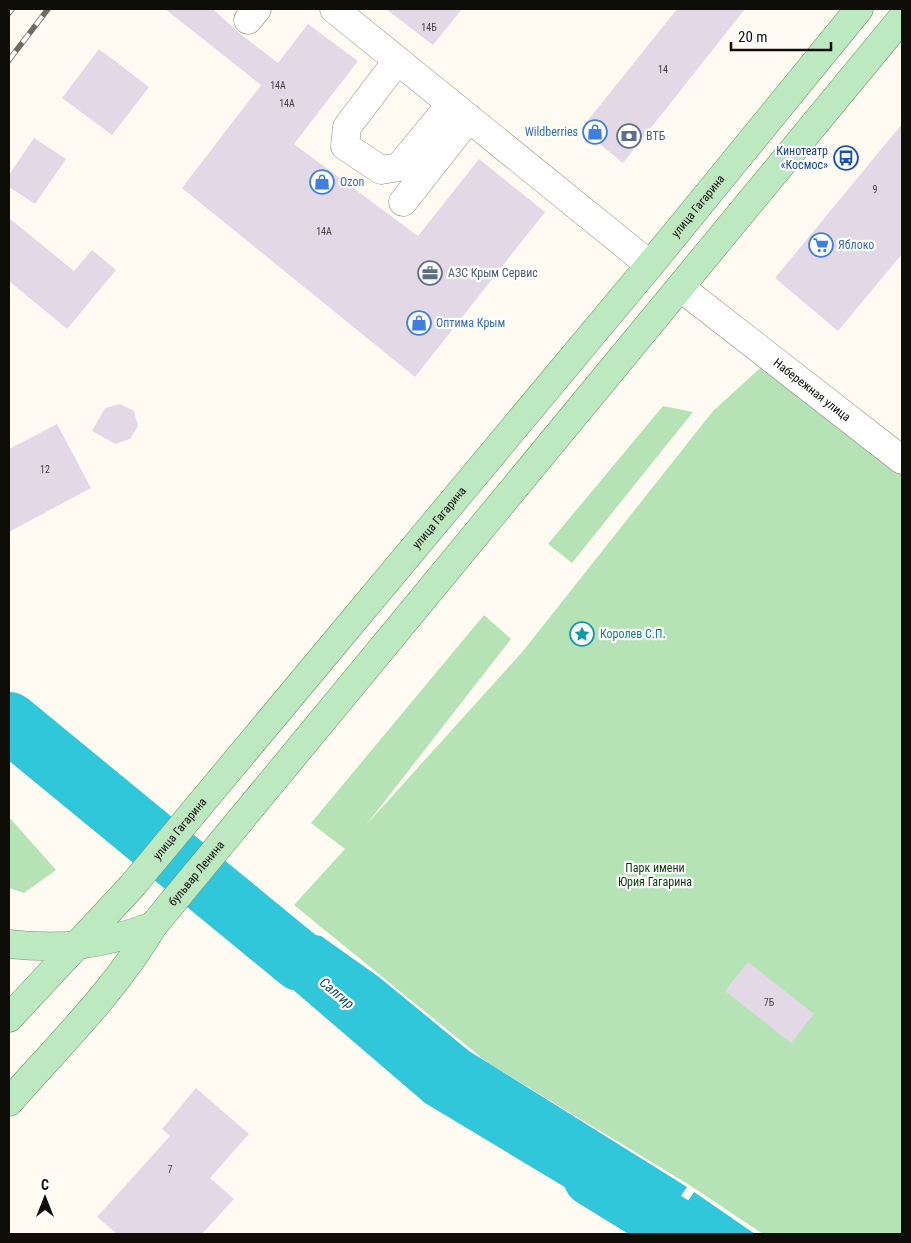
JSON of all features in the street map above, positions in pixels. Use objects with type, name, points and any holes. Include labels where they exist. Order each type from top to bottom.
[{"type":"main road","name":"улица Гагарина","points":[[9,1018],[120,898],[650,265],[859,9]]},
{"type":"main road","points":[[680,288],[902,18]]},
{"type":"main road","name":"бульвар Ленина","points":[[153,926],[680,288]]},
{"type":"main road","points":[[9,944],[75,946],[115,939],[153,926]]},
{"type":"main road","points":[[9,1102],[94,1004],[140,947],[153,926]]},
{"type":"street","points":[[334,9],[650,265]]},
{"type":"street","points":[[397,61],[347,127],[345,146],[381,170],[399,167],[460,111]]},
{"type":"street","points":[[403,202],[460,111]]},
{"type":"street","name":"Набережная улица","points":[[680,288],[902,460]]},
{"type":"green space","name":"Парк имени Юрия Гагарина","points":[[769,360],[902,470],[902,1234],[763,1234],[691,1186],[488,1063],[294,905],[345,849],[311,823],[484,615],[511,639],[367,824],[523,651],[713,411]]},
{"type":"green space","points":[[663,406],[693,412],[572,563],[548,544]]},
{"type":"green space","points":[[9,817],[56,870],[24,893],[9,888]]},
{"type":"water","points":[[257,886],[272,916],[285,929],[321,936],[379,977],[469,1051],[687,1187],[655,1234],[643,1234],[425,1103],[221,928]]},
{"type":"water","points":[[694,1192],[755,1234],[666,1234]]},
{"type":"building","points":[[165,9],[213,9],[238,32],[278,63],[308,24],[358,61],[294,144],[418,236],[479,159],[545,212],[415,377],[182,188],[261,85]]},
{"type":"building","points":[[386,9],[462,9],[433,45]]},
{"type":"building","points":[[677,9],[745,9],[623,163],[581,129]]},
{"type":"building","points":[[99,49],[149,87],[112,135],[62,98]]},
{"type":"building","points":[[902,124],[902,254],[838,331],[775,278]]},
{"type":"building","points":[[34,138],[66,159],[35,204],[9,187],[9,175]]},
{"type":"building","points":[[9,218],[74,271],[92,250],[116,270],[67,329],[9,281]]},
{"type":"building","points":[[120,404],[134,411],[138,426],[130,439],[115,444],[92,431],[105,408]]},
{"type":"building","points":[[57,424],[91,488],[9,532],[9,449]]},
{"type":"building","points":[[748,962],[814,1014],[791,1043],[725,991]]},
{"type":"building","points":[[196,1088],[249,1134],[210,1178],[234,1199],[202,1234],[117,1234],[97,1217],[170,1136],[162,1129]]},
{"type":"waterway","name":"Салгир","points":[[9,722],[300,961]]},
{"type":"waterway","name":"Салгир","points":[[593,1177],[686,1234]]},
{"type":"railway","points":[[9,13],[12,9]]},
{"type":"railway","points":[[9,60],[48,9]]},
{"type":"place","name":"Wildberries","points":[[595,132]]},
{"type":"place","name":"ВТБ","points":[[629,136]]},
{"type":"place","name":"Кинотеатр «Космос»","points":[[846,158]]},
{"type":"place","name":"Ozon","points":[[322,182]]},
{"type":"place","name":"Яблоко","points":[[821,245]]},
{"type":"place","name":"АЗС Крым Сервис","points":[[430,273]]},
{"type":"place","name":"Оптима Крым","points":[[419,323]]},
{"type":"place","name":"Королев С.П.","points":[[582,634]]}]
